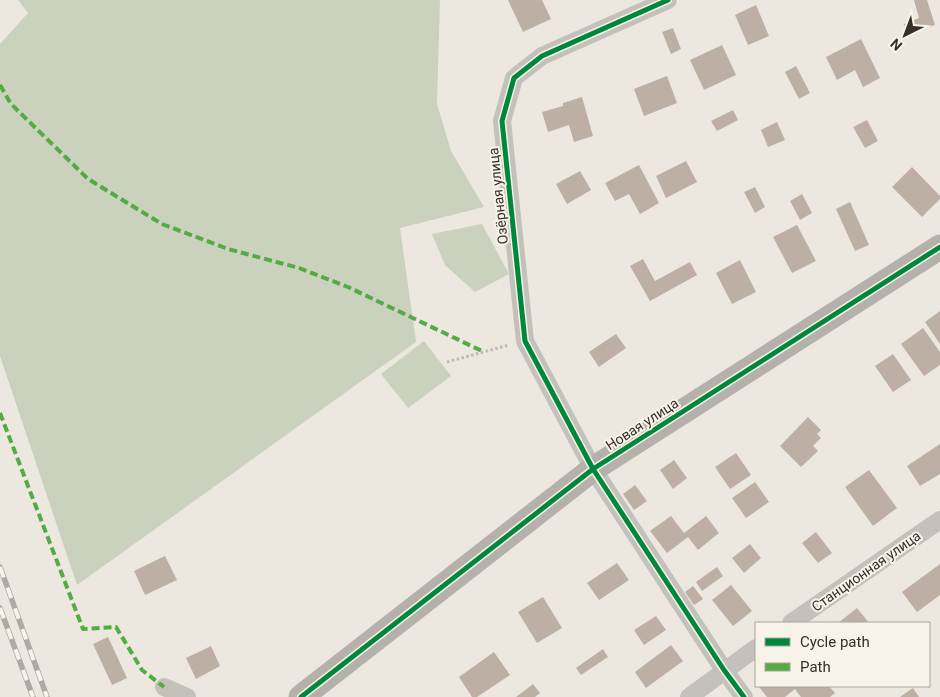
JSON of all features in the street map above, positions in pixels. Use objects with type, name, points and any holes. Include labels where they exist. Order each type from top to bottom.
[{"type":"street","name":"Озёрная улица","points":[[668,0],[542,56],[514,78],[502,121],[524,341],[593,469],[724,670],[744,697]]},
{"type":"street","name":"Новая улица","points":[[301,697],[593,469],[940,247]]},
{"type":"street","name":"Станционная улица","points":[[792,622],[940,520]]},
{"type":"street","points":[[689,697],[755,649]]},
{"type":"street","points":[[164,687],[187,697]]},
{"type":"path","points":[[447,362],[524,341]]},
{"type":"green space","points":[[18,0],[440,0],[437,104],[451,151],[484,207],[400,228],[416,342],[77,585],[0,356],[0,44],[28,13]]},
{"type":"green space","points":[[482,224],[509,274],[475,292],[445,265],[432,234]]},
{"type":"green space","points":[[424,341],[451,376],[408,408],[381,374]]},
{"type":"building","points":[[508,0],[542,0],[551,19],[523,32]]},
{"type":"building","points":[[914,0],[927,0],[935,25],[907,34],[904,24],[919,18]]},
{"type":"building","points":[[756,5],[769,36],[748,45],[735,15]]},
{"type":"building","points":[[673,28],[681,49],[671,54],[662,32]]},
{"type":"building","points":[[861,39],[880,78],[863,87],[855,70],[837,80],[826,57]]},
{"type":"building","points":[[722,45],[736,75],[704,90],[690,60]]},
{"type":"building","points":[[796,66],[810,93],[799,99],[785,72]]},
{"type":"building","points":[[667,76],[677,103],[644,116],[634,89]]},
{"type":"building","points":[[582,97],[593,136],[574,142],[569,125],[548,132],[542,112],[563,106],[563,103]]},
{"type":"building","points":[[733,110],[738,120],[717,131],[711,121]]},
{"type":"building","points":[[867,120],[878,141],[865,148],[853,127]]},
{"type":"building","points":[[777,122],[785,140],[768,147],[761,130]]},
{"type":"building","points":[[686,161],[697,182],[666,198],[656,176]]},
{"type":"building","points":[[639,165],[659,203],[640,214],[629,194],[615,201],[605,183]]},
{"type":"building","points":[[912,167],[940,196],[940,199],[922,217],[892,187]]},
{"type":"building","points":[[580,171],[591,190],[567,204],[556,184]]},
{"type":"building","points":[[755,187],[765,207],[755,213],[744,192]]},
{"type":"building","points":[[802,194],[812,213],[800,220],[790,201]]},
{"type":"building","points":[[850,202],[869,245],[855,251],[836,209]]},
{"type":"building","points":[[797,225],[816,261],[792,273],[773,237]]},
{"type":"building","points":[[643,259],[655,281],[690,262],[697,275],[650,301],[630,266]]},
{"type":"building","points":[[740,260],[756,292],[732,304],[716,273]]},
{"type":"building","points":[[940,311],[940,344],[925,322]]},
{"type":"building","points":[[923,328],[940,352],[940,365],[924,376],[901,344]]},
{"type":"building","points":[[616,334],[626,348],[599,367],[589,352]]},
{"type":"building","points":[[893,354],[911,380],[893,392],[875,366]]},
{"type":"building","points":[[808,417],[821,430],[817,434],[821,438],[813,446],[818,451],[801,467],[780,446]]},
{"type":"building","points":[[940,444],[940,474],[920,486],[907,466]]},
{"type":"building","points":[[736,453],[751,475],[730,489],[715,467]]},
{"type":"building","points":[[674,460],[687,478],[673,489],[660,470]]},
{"type":"building","points":[[869,470],[897,508],[873,526],[845,487]]},
{"type":"building","points":[[755,482],[769,502],[746,518],[732,498]]},
{"type":"building","points":[[635,485],[647,501],[634,510],[623,494]]},
{"type":"building","points":[[671,516],[684,533],[706,516],[719,533],[698,550],[688,537],[667,553],[650,531]]},
{"type":"building","points":[[816,532],[832,553],[818,563],[802,543]]},
{"type":"building","points":[[750,544],[761,558],[744,573],[732,558]]},
{"type":"building","points":[[165,556],[177,580],[145,595],[134,571]]},
{"type":"building","points":[[617,563],[629,580],[599,600],[587,583]]},
{"type":"building","points":[[940,564],[940,595],[917,612],[902,592]]},
{"type":"building","points":[[717,567],[723,576],[702,591],[696,582]]},
{"type":"building","points":[[731,585],[752,611],[733,626],[712,600]]},
{"type":"building","points":[[693,586],[703,599],[694,605],[685,592]]},
{"type":"building","points":[[543,597],[562,628],[537,643],[518,612]]},
{"type":"building","points":[[857,608],[868,622],[839,622]]},
{"type":"building","points":[[656,616],[666,630],[644,645],[634,630]]},
{"type":"building","points":[[108,637],[127,678],[112,685],[93,644]]},
{"type":"building","points":[[671,645],[683,661],[646,688],[635,672]]},
{"type":"building","points":[[211,646],[220,666],[196,679],[186,658]]},
{"type":"building","points":[[603,649],[608,657],[581,675],[576,668]]},
{"type":"building","points":[[494,652],[510,675],[477,697],[472,697],[459,677]]},
{"type":"building","points":[[533,684],[540,693],[535,697],[516,697]]},
{"type":"building","points":[[759,687],[830,687],[835,693],[830,697],[801,697],[795,689],[785,697],[767,697]]},
{"type":"building","points":[[913,688],[919,697],[900,697]]},
{"type":"railway","points":[[0,567],[47,697]]},
{"type":"railway","points":[[0,608],[33,697]]},
{"type":"marked path","points":[[0,85],[11,104],[88,179],[162,224],[228,249],[299,268],[348,287],[484,352]]},
{"type":"marked path","points":[[0,413],[83,629],[116,627],[142,670],[164,687]]},
{"type":"cycle path","points":[[668,0],[542,56],[514,78],[502,121],[525,341],[593,469],[724,670],[744,697]]},
{"type":"cycle path","points":[[301,697],[593,469],[940,247]]}]
